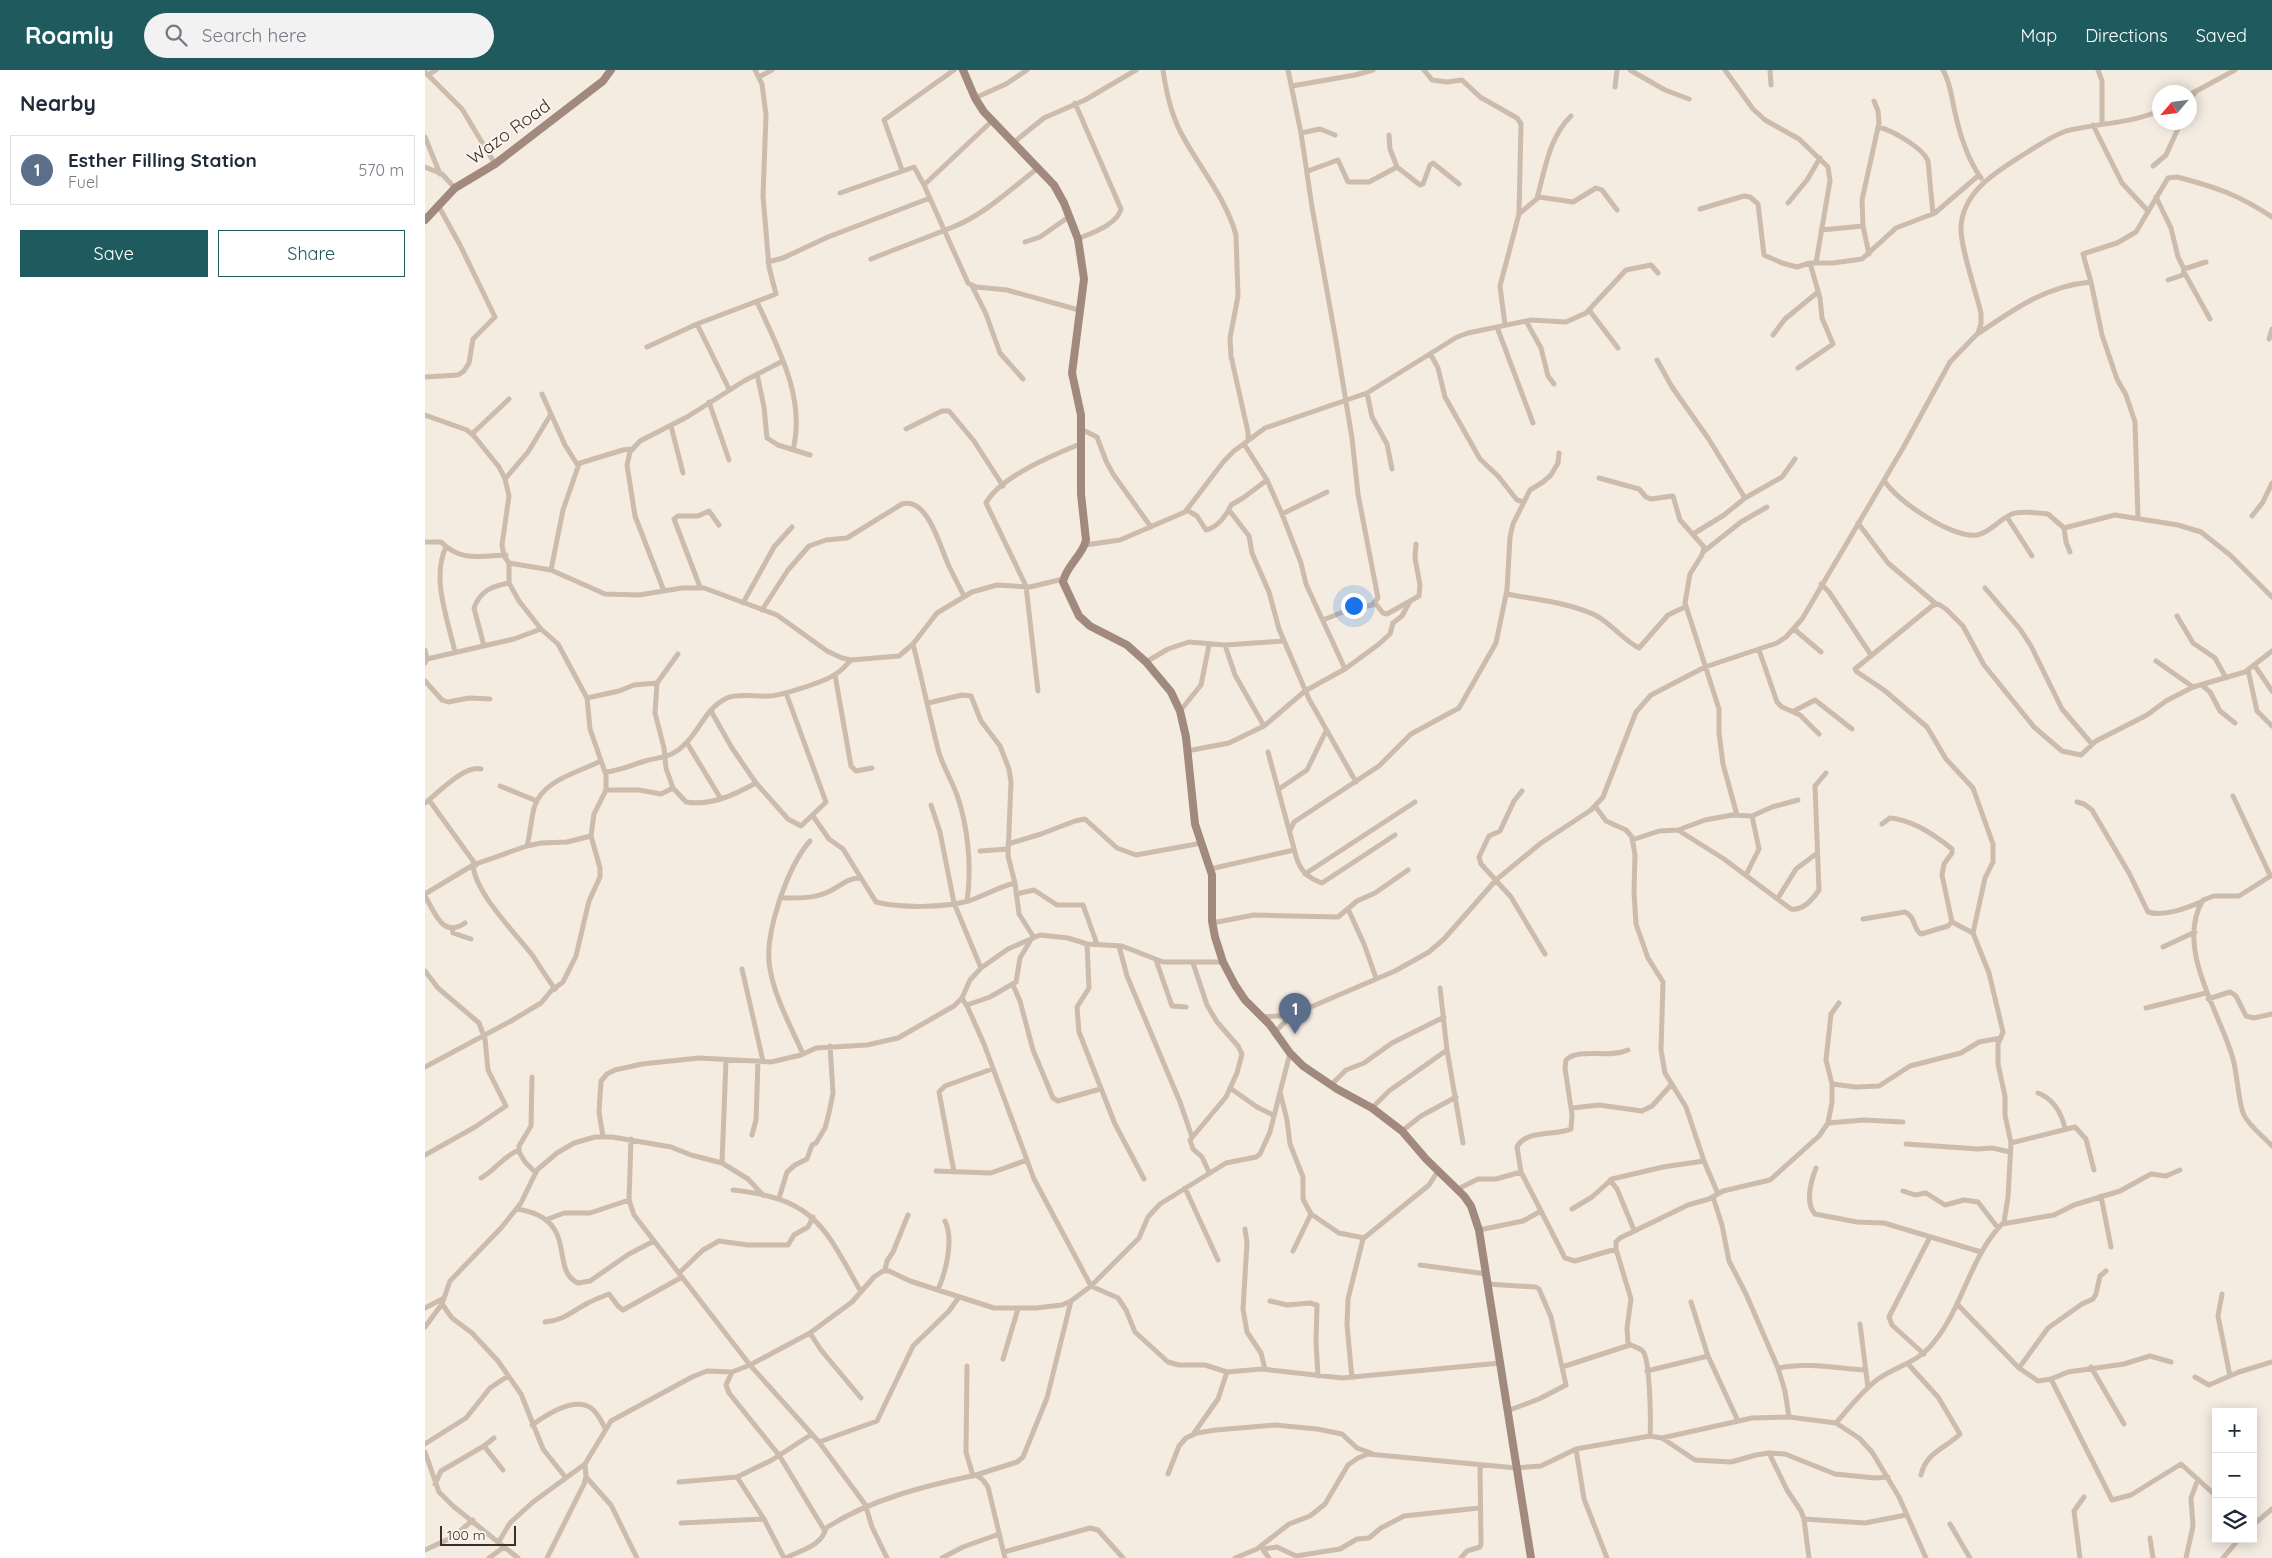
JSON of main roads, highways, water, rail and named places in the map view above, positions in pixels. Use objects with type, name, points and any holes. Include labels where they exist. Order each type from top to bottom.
[{"type":"place","name":"Esther Filling Station","points":[[1295,1034]]}]
